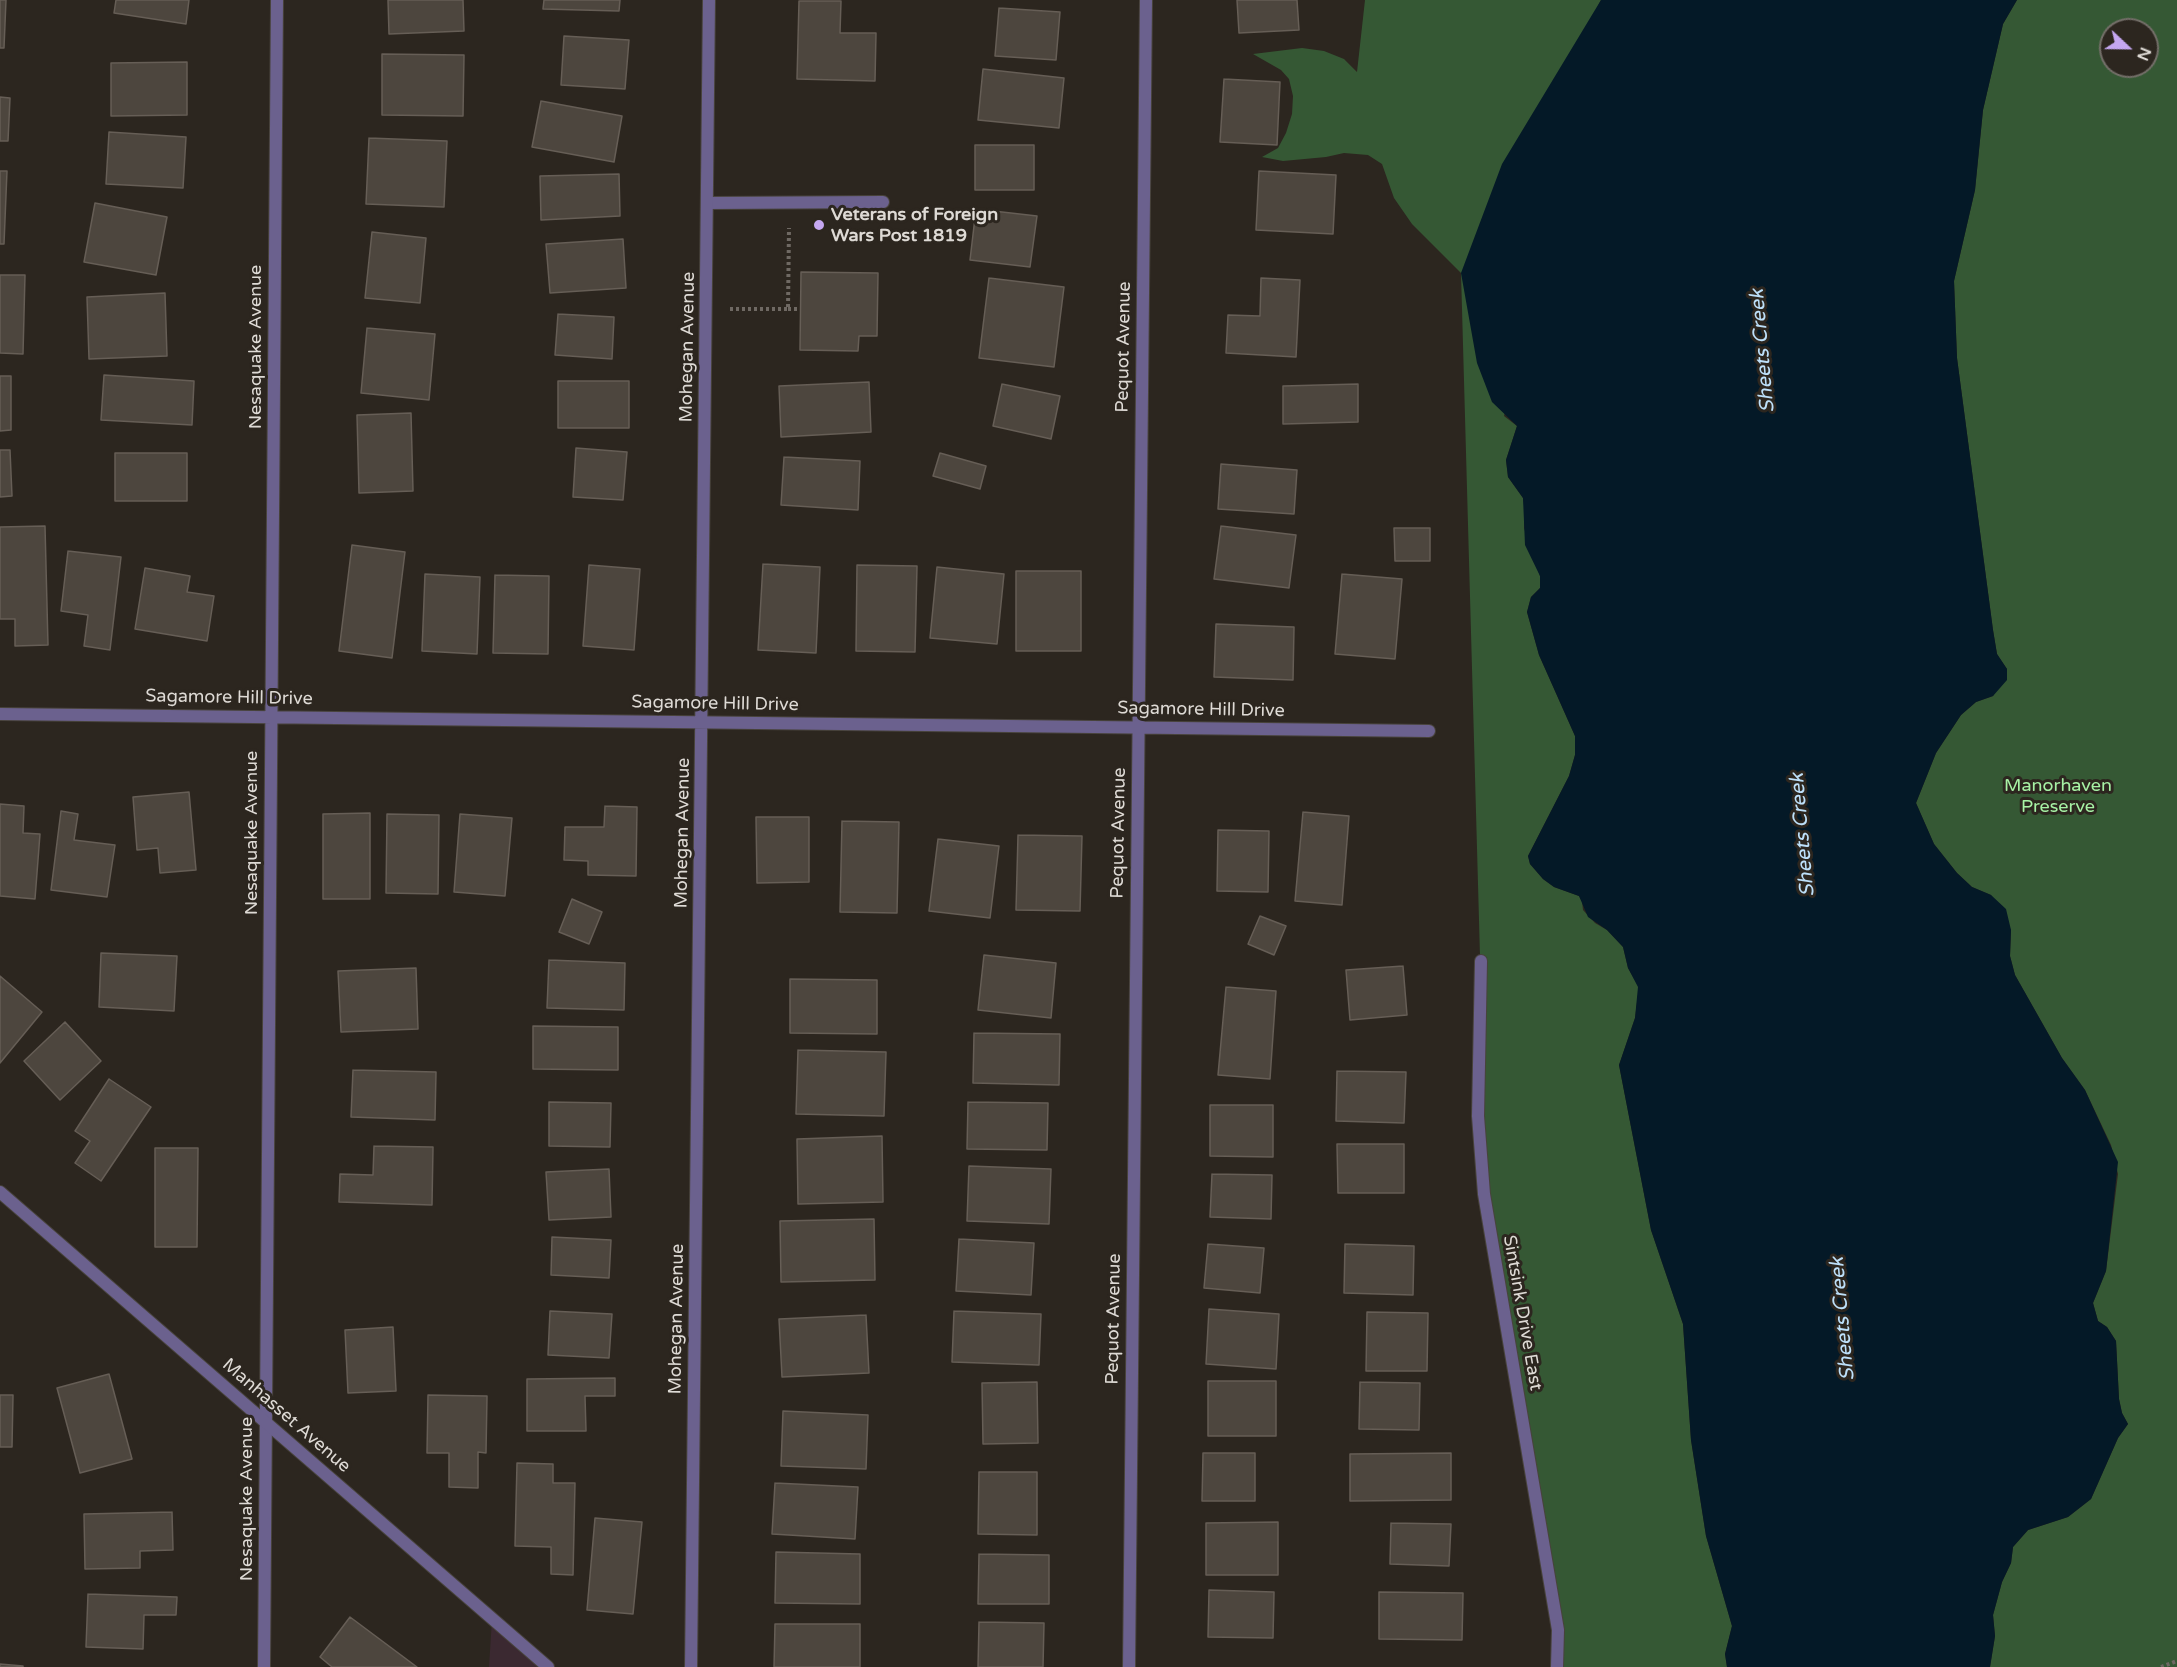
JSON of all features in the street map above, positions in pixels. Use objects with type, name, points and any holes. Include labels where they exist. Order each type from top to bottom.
[{"type":"street","name":"Nesaquake Avenue","points":[[264,1667],[277,0]]},
{"type":"street","name":"Mohegan Avenue","points":[[691,1667],[709,0]]},
{"type":"street","name":"Pequot Avenue","points":[[1129,1667],[1146,0]]},
{"type":"street","points":[[707,203],[884,202]]},
{"type":"street","name":"Sagamore Hill Drive","points":[[0,714],[1430,731]]},
{"type":"street","name":"Sintsink Drive East","points":[[1481,962],[1478,1116],[1484,1194],[1558,1630],[1557,1667]]},
{"type":"street","name":"Manhasset Avenue","points":[[0,1192],[548,1667]]},
{"type":"path","points":[[788,309],[790,203]]},
{"type":"path","points":[[706,309],[800,309]]},
{"type":"path","points":[[2161,1667],[2177,1661]]},
{"type":"shaded area","points":[[492,1619],[548,1667],[489,1667]]},
{"type":"green space","points":[[1365,0],[1601,0],[1597,8],[1504,416],[1517,426],[1506,460],[1508,477],[1523,498],[1524,528],[1540,576],[1540,588],[1531,597],[1527,612],[1539,655],[1575,736],[1575,755],[1569,776],[1528,856],[1530,864],[1543,879],[1554,887],[1579,896],[1583,910],[1623,947],[1628,968],[1639,987],[1635,1018],[1619,1065],[1651,1230],[1683,1324],[1691,1440],[1706,1536],[1732,1626],[1725,1654],[1727,1667],[1557,1667],[1559,1660],[1484,1194],[1480,956],[1461,273],[1412,224],[1394,198],[1382,164],[1368,155],[1344,153],[1283,161],[1262,157],[1278,148],[1286,133],[1292,114],[1293,96],[1289,79],[1281,70],[1253,54],[1302,48],[1324,51],[1344,59],[1357,72]]},
{"type":"green space","name":"Manorhaven Preserve","points":[[2017,0],[2177,0],[2177,1667],[1990,1667],[1995,1636],[1993,1615],[2002,1582],[2011,1563],[2013,1547],[2028,1530],[2068,1517],[2091,1499],[2118,1438],[2128,1424],[2122,1413],[2119,1399],[2116,1341],[2107,1327],[2098,1321],[2093,1303],[2106,1271],[2118,1174],[2111,1145],[2085,1090],[2062,1058],[2015,975],[2010,956],[2011,930],[1991,895],[1972,887],[1957,873],[1934,844],[1916,803],[1936,753],[1961,715],[1976,702],[1993,696],[2007,669],[1997,654],[1993,630],[1957,358],[1954,281],[1975,190],[1983,110],[2003,24]]},
{"type":"water","name":"Sheets Creek","points":[[1601,0],[2017,0],[2003,24],[1983,110],[1975,190],[1954,281],[1957,358],[1993,630],[1997,654],[2007,669],[2007,680],[1993,696],[1976,702],[1961,715],[1936,753],[1916,803],[1934,844],[1957,873],[1972,887],[1991,895],[2006,909],[2011,930],[2010,956],[2015,975],[2062,1058],[2085,1090],[2118,1162],[2106,1271],[2093,1303],[2098,1321],[2107,1327],[2116,1341],[2119,1399],[2122,1413],[2128,1424],[2118,1438],[2091,1499],[2068,1517],[2028,1530],[2013,1547],[2011,1563],[2002,1582],[1993,1615],[1995,1636],[1990,1667],[1727,1667],[1725,1654],[1732,1626],[1706,1536],[1691,1440],[1683,1324],[1651,1230],[1619,1065],[1635,1018],[1638,987],[1628,968],[1623,947],[1607,930],[1588,917],[1579,896],[1554,887],[1543,879],[1530,864],[1528,856],[1569,776],[1575,755],[1575,736],[1539,655],[1527,612],[1531,597],[1540,588],[1540,576],[1525,545],[1523,498],[1508,477],[1506,460],[1517,426],[1492,402],[1477,363],[1461,273],[1502,164]]},
{"type":"building","points":[[0,0],[6,0],[4,48],[0,48]]},
{"type":"building","points":[[116,0],[189,0],[186,24],[114,13]]},
{"type":"building","points":[[388,0],[463,0],[464,31],[389,34]]},
{"type":"building","points":[[544,0],[620,0],[619,11],[543,9]]},
{"type":"building","points":[[1237,0],[1297,0],[1299,30],[1239,33]]},
{"type":"building","points":[[799,1],[841,1],[840,33],[876,33],[875,81],[797,79]]},
{"type":"building","points":[[999,8],[1060,12],[1056,60],[995,56]]},
{"type":"building","points":[[564,36],[629,40],[625,89],[561,85]]},
{"type":"building","points":[[382,54],[464,55],[463,116],[382,115]]},
{"type":"building","points":[[187,62],[187,115],[111,116],[111,63]]},
{"type":"building","points":[[983,69],[1064,78],[1059,128],[978,120]]},
{"type":"building","points":[[1224,79],[1280,82],[1277,145],[1220,142]]},
{"type":"building","points":[[0,97],[10,98],[8,141],[0,141]]},
{"type":"building","points":[[541,101],[622,116],[614,162],[532,147]]},
{"type":"building","points":[[109,132],[186,137],[183,188],[106,184]]},
{"type":"building","points":[[369,138],[447,141],[444,207],[366,204]]},
{"type":"building","points":[[975,145],[1034,145],[1034,190],[975,190]]},
{"type":"building","points":[[0,171],[7,171],[4,244],[0,244]]},
{"type":"building","points":[[1259,171],[1336,175],[1333,234],[1256,230]]},
{"type":"building","points":[[619,174],[620,216],[541,220],[540,176]]},
{"type":"building","points":[[95,203],[167,217],[156,275],[84,262]]},
{"type":"building","points":[[976,209],[1037,216],[1030,267],[970,260]]},
{"type":"building","points":[[372,232],[426,238],[420,303],[365,298]]},
{"type":"building","points":[[623,239],[626,288],[550,293],[546,244]]},
{"type":"building","points":[[801,272],[878,273],[877,336],[859,336],[858,351],[800,350]]},
{"type":"building","points":[[0,275],[25,275],[23,354],[0,353]]},
{"type":"building","points":[[989,278],[1064,287],[1054,367],[979,358]]},
{"type":"building","points":[[1261,278],[1300,280],[1296,357],[1226,353],[1228,315],[1260,316]]},
{"type":"building","points":[[165,293],[167,356],[89,359],[87,297]]},
{"type":"building","points":[[558,314],[614,317],[612,359],[555,355]]},
{"type":"building","points":[[367,328],[435,334],[429,400],[361,393]]},
{"type":"building","points":[[104,375],[194,381],[192,425],[101,420]]},
{"type":"building","points":[[0,376],[11,376],[11,430],[0,431]]},
{"type":"building","points":[[558,381],[629,381],[629,428],[558,428]]},
{"type":"building","points":[[869,382],[871,432],[781,437],[779,386]]},
{"type":"building","points":[[1002,384],[1060,396],[1051,439],[993,426]]},
{"type":"building","points":[[1358,384],[1358,422],[1283,424],[1283,386]]},
{"type":"building","points":[[411,413],[413,491],[359,493],[357,415]]},
{"type":"building","points":[[576,448],[627,452],[623,500],[573,497]]},
{"type":"building","points":[[0,450],[10,450],[12,496],[0,497]]},
{"type":"building","points":[[115,453],[187,453],[187,501],[115,501]]},
{"type":"building","points":[[940,453],[986,466],[980,489],[933,476]]},
{"type":"building","points":[[784,457],[860,461],[858,510],[781,505]]},
{"type":"building","points":[[1221,464],[1297,470],[1294,514],[1218,509]]},
{"type":"building","points":[[45,526],[48,645],[15,646],[15,619],[0,619],[0,527]]},
{"type":"building","points":[[1221,526],[1296,535],[1289,588],[1214,579]]},
{"type":"building","points":[[1394,528],[1430,528],[1430,561],[1395,561]]},
{"type":"building","points":[[352,545],[405,552],[392,658],[339,651]]},
{"type":"building","points":[[68,551],[121,557],[110,650],[84,646],[88,615],[61,611]]},
{"type":"building","points":[[763,564],[820,567],[816,653],[758,650]]},
{"type":"building","points":[[589,565],[640,569],[634,650],[583,646]]},
{"type":"building","points":[[857,565],[917,566],[915,652],[856,651]]},
{"type":"building","points":[[937,567],[1004,574],[997,644],[930,638]]},
{"type":"building","points":[[145,568],[190,576],[187,592],[214,596],[207,641],[135,629]]},
{"type":"building","points":[[1016,571],[1081,571],[1081,651],[1016,651]]},
{"type":"building","points":[[425,574],[480,577],[477,654],[422,651]]},
{"type":"building","points":[[1342,574],[1402,579],[1395,659],[1335,654]]},
{"type":"building","points":[[495,575],[549,576],[548,654],[493,653]]},
{"type":"building","points":[[1216,624],[1294,627],[1293,680],[1214,677]]},
{"type":"building","points":[[189,792],[196,870],[160,873],[158,848],[137,850],[133,797]]},
{"type":"building","points":[[0,804],[24,806],[23,833],[40,834],[35,899],[0,896]]},
{"type":"building","points":[[605,806],[637,807],[636,876],[588,875],[588,861],[564,860],[565,827],[604,827]]},
{"type":"building","points":[[61,811],[78,814],[74,840],[115,845],[107,897],[51,890]]},
{"type":"building","points":[[1303,812],[1349,816],[1342,905],[1295,901]]},
{"type":"building","points":[[370,813],[370,899],[323,899],[323,814]]},
{"type":"building","points":[[387,814],[439,815],[438,894],[386,893]]},
{"type":"building","points":[[460,814],[512,818],[505,896],[454,892]]},
{"type":"building","points":[[756,817],[809,817],[809,882],[757,883]]},
{"type":"building","points":[[842,821],[899,822],[897,913],[840,912]]},
{"type":"building","points":[[1218,830],[1269,831],[1268,892],[1217,891]]},
{"type":"building","points":[[1018,835],[1082,836],[1080,911],[1016,910]]},
{"type":"building","points":[[938,839],[999,846],[990,918],[929,911]]},
{"type":"building","points":[[572,899],[602,912],[589,944],[559,932]]},
{"type":"building","points":[[1260,916],[1286,926],[1274,955],[1248,944]]},
{"type":"building","points":[[101,953],[177,956],[174,1011],[99,1007]]},
{"type":"building","points":[[984,955],[1056,963],[1051,1018],[978,1010]]},
{"type":"building","points":[[549,960],[625,963],[624,1010],[547,1008]]},
{"type":"building","points":[[1403,966],[1407,1015],[1350,1020],[1346,970]]},
{"type":"building","points":[[416,968],[418,1029],[341,1032],[338,971]]},
{"type":"building","points":[[0,976],[42,1012],[0,1063]]},
{"type":"building","points":[[790,979],[877,980],[877,1034],[790,1033]]},
{"type":"building","points":[[1226,987],[1276,991],[1270,1079],[1218,1075]]},
{"type":"building","points":[[65,1022],[101,1061],[60,1100],[24,1061]]},
{"type":"building","points":[[533,1026],[618,1027],[618,1070],[533,1069]]},
{"type":"building","points":[[974,1033],[1060,1034],[1059,1085],[973,1083]]},
{"type":"building","points":[[798,1050],[886,1052],[884,1116],[796,1114]]},
{"type":"building","points":[[353,1070],[436,1072],[435,1120],[351,1117]]},
{"type":"building","points":[[1337,1071],[1406,1072],[1404,1123],[1336,1121]]},
{"type":"building","points":[[109,1079],[151,1107],[101,1181],[75,1163],[90,1141],[75,1131]]},
{"type":"building","points":[[549,1102],[611,1103],[610,1147],[549,1146]]},
{"type":"building","points":[[968,1102],[1048,1103],[1047,1150],[967,1149]]},
{"type":"building","points":[[1210,1105],[1273,1105],[1273,1157],[1210,1156]]},
{"type":"building","points":[[882,1136],[883,1202],[798,1204],[797,1139]]},
{"type":"building","points":[[1337,1144],[1404,1144],[1404,1193],[1338,1193]]},
{"type":"building","points":[[374,1146],[433,1147],[432,1205],[339,1202],[340,1174],[373,1175]]},
{"type":"building","points":[[155,1148],[198,1148],[197,1247],[155,1247]]},
{"type":"building","points":[[969,1166],[1051,1169],[1049,1224],[967,1221]]},
{"type":"building","points":[[609,1169],[611,1217],[549,1220],[546,1172]]},
{"type":"building","points":[[1212,1174],[1272,1175],[1271,1219],[1210,1217]]},
{"type":"building","points":[[874,1219],[875,1280],[781,1282],[780,1221]]},
{"type":"building","points":[[552,1237],[611,1240],[609,1278],[551,1275]]},
{"type":"building","points":[[959,1239],[1034,1243],[1031,1295],[956,1291]]},
{"type":"building","points":[[1208,1244],[1264,1248],[1260,1293],[1204,1288]]},
{"type":"building","points":[[1345,1244],[1414,1246],[1413,1295],[1344,1293]]},
{"type":"building","points":[[1209,1309],[1279,1314],[1276,1369],[1206,1364]]},
{"type":"building","points":[[550,1311],[612,1314],[609,1358],[548,1355]]},
{"type":"building","points":[[954,1311],[1041,1314],[1039,1365],[952,1362]]},
{"type":"building","points":[[1367,1312],[1428,1313],[1427,1371],[1366,1371]]},
{"type":"building","points":[[866,1315],[869,1373],[782,1377],[779,1319]]},
{"type":"building","points":[[393,1327],[396,1391],[348,1393],[345,1330]]},
{"type":"building","points":[[109,1374],[132,1459],[80,1473],[57,1388]]},
{"type":"building","points":[[615,1378],[615,1396],[585,1396],[586,1431],[527,1431],[527,1379]]},
{"type":"building","points":[[1208,1381],[1276,1381],[1276,1436],[1208,1436]]},
{"type":"building","points":[[1037,1382],[1038,1443],[983,1444],[982,1383]]},
{"type":"building","points":[[1360,1382],[1420,1383],[1419,1430],[1359,1429]]},
{"type":"building","points":[[0,1395],[13,1395],[12,1447],[0,1447]]},
{"type":"building","points":[[428,1395],[487,1396],[486,1453],[478,1452],[478,1488],[449,1487],[449,1453],[427,1453]]},
{"type":"building","points":[[783,1411],[868,1415],[866,1469],[781,1466]]},
{"type":"building","points":[[1203,1453],[1255,1453],[1255,1501],[1202,1501]]},
{"type":"building","points":[[1451,1453],[1451,1500],[1350,1501],[1350,1454]]},
{"type":"building","points":[[517,1463],[553,1464],[553,1483],[575,1483],[573,1575],[551,1574],[551,1547],[515,1546]]},
{"type":"building","points":[[979,1472],[1037,1472],[1037,1535],[978,1534]]},
{"type":"building","points":[[775,1483],[858,1487],[855,1539],[772,1534]]},
{"type":"building","points":[[172,1512],[173,1550],[140,1551],[140,1568],[85,1569],[84,1514]]},
{"type":"building","points":[[595,1518],[642,1522],[633,1614],[587,1610]]},
{"type":"building","points":[[1278,1522],[1278,1575],[1206,1575],[1206,1523]]},
{"type":"building","points":[[1391,1523],[1451,1524],[1449,1566],[1390,1564]]},
{"type":"building","points":[[776,1552],[860,1554],[860,1604],[775,1603]]},
{"type":"building","points":[[979,1554],[1049,1555],[1049,1604],[978,1604]]},
{"type":"building","points":[[1209,1590],[1274,1592],[1273,1638],[1208,1637]]},
{"type":"building","points":[[1379,1592],[1463,1593],[1462,1640],[1379,1639]]},
{"type":"building","points":[[88,1594],[177,1597],[176,1615],[144,1615],[143,1649],[86,1647]]},
{"type":"building","points":[[350,1617],[417,1667],[332,1667],[320,1657]]},
{"type":"building","points":[[979,1622],[1044,1623],[1043,1667],[978,1667]]},
{"type":"building","points":[[775,1624],[860,1624],[860,1667],[774,1667]]},
{"type":"building","points":[[0,1664],[23,1666],[23,1667],[0,1667]]},
{"type":"place","name":"Veterans of Foreign Wars Post 1819","points":[[819,225]]}]
